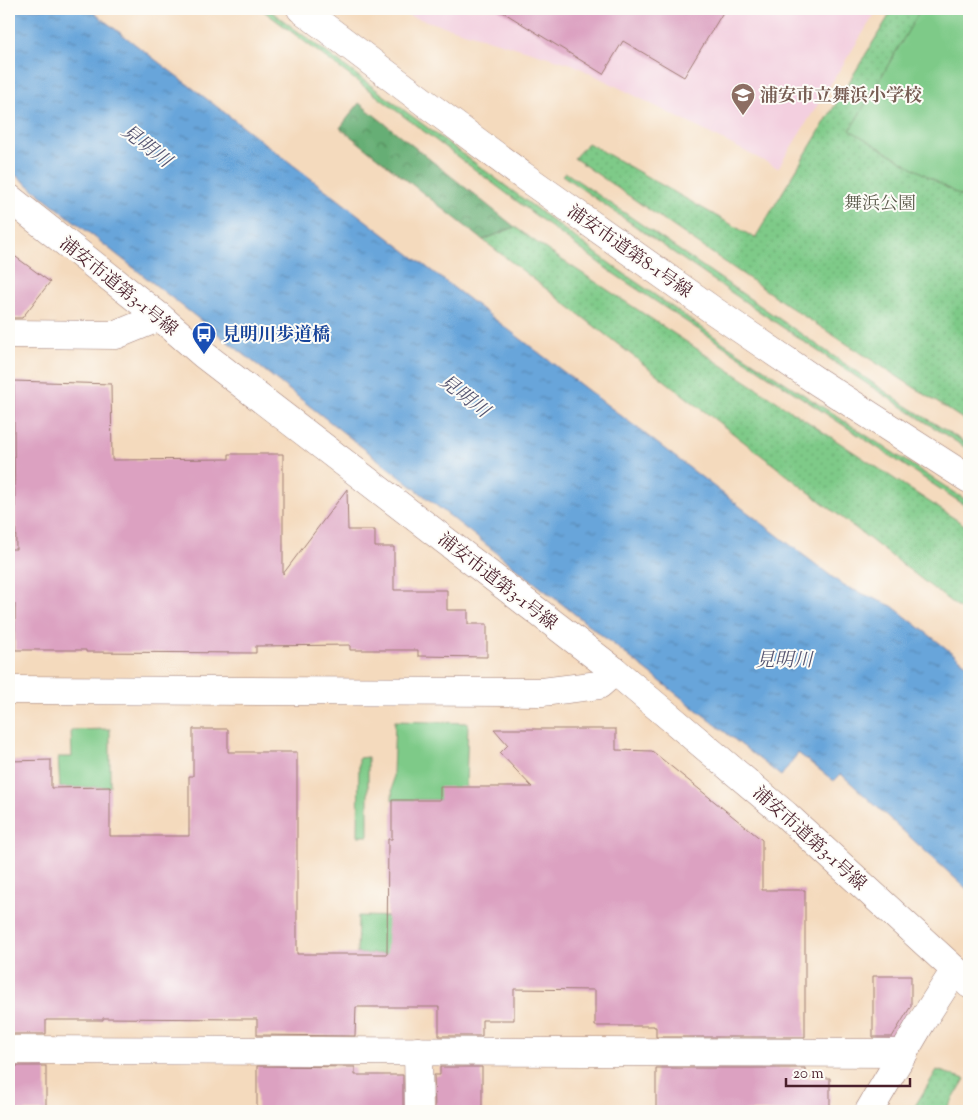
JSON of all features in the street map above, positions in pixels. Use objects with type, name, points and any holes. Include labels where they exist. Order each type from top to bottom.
[{"type":"street","name":"浦安市道第8-1号線","points":[[301,9],[514,169],[714,311],[815,380],[969,479]]},
{"type":"street","name":"浦安市道第3-1号線","points":[[9,198],[160,317],[204,355],[615,671],[786,815],[962,977]]},
{"type":"street","points":[[9,334],[116,335],[160,317]]},
{"type":"street","points":[[9,690],[542,692],[599,685],[615,671]]},
{"type":"street","points":[[869,1111],[904,1053],[962,977]]},
{"type":"street","points":[[9,1050],[904,1053]]},
{"type":"street","points":[[418,1051],[419,1111]]},
{"type":"shaded area","name":"浦安市立舞浜小学校","points":[[398,9],[878,9],[778,168],[572,64],[406,15]]},
{"type":"green space","points":[[261,9],[268,9],[616,268],[721,341],[969,502],[969,508],[611,272]]},
{"type":"green space","name":"舞浜公園","points":[[893,9],[969,9],[969,423],[796,311],[574,158],[588,143],[755,238]]},
{"type":"green space","points":[[921,9],[969,9],[969,201],[850,130]]},
{"type":"green space","points":[[359,103],[515,227],[483,240],[340,128]]},
{"type":"green space","points":[[565,172],[902,403],[969,445],[969,450],[713,280],[562,175]]},
{"type":"green space","points":[[515,227],[969,528],[969,616],[483,240]]},
{"type":"green space","points":[[395,721],[468,723],[466,787],[440,800],[392,800]]},
{"type":"green space","points":[[110,729],[110,787],[60,788],[58,757],[72,757],[71,730]]},
{"type":"green space","points":[[368,757],[368,836],[358,836],[359,758]]},
{"type":"green space","points":[[358,916],[412,917],[412,954],[357,954]]},
{"type":"green space","points":[[937,1070],[965,1079],[946,1111],[912,1111]]},
{"type":"water","name":"見明川","points":[[9,9],[89,9],[844,586],[892,606],[969,666],[969,891],[841,774],[834,781],[798,753],[781,776],[9,170]]},
{"type":"building","points":[[498,9],[725,9],[684,77],[623,41],[603,74]]},
{"type":"building","points":[[9,252],[50,282],[22,318],[9,318]]},
{"type":"building","points":[[14,381],[111,384],[112,460],[229,459],[229,454],[283,454],[283,574],[347,489],[348,530],[375,530],[375,547],[394,547],[394,590],[447,590],[447,610],[468,610],[468,624],[487,624],[487,657],[418,656],[418,650],[350,650],[350,645],[256,646],[256,653],[15,650],[15,604],[9,604],[9,549],[16,549]]},
{"type":"building","points":[[193,729],[228,729],[228,752],[297,752],[297,954],[387,954],[388,839],[392,839],[392,800],[440,800],[440,787],[532,787],[500,753],[508,745],[494,729],[616,729],[616,750],[652,751],[762,840],[762,890],[805,890],[805,1037],[656,1037],[656,1027],[654,1026],[595,1026],[595,990],[514,989],[514,1020],[482,1020],[482,1036],[439,1036],[439,1007],[356,1007],[355,1036],[257,1035],[257,1019],[103,1018],[103,1020],[46,1020],[46,1034],[9,1034],[9,761],[51,760],[51,788],[110,787],[110,836],[189,836],[189,776],[193,776]]},
{"type":"building","points":[[873,976],[911,976],[911,1006],[892,1037],[873,1037]]},
{"type":"building","points":[[9,1066],[46,1066],[46,1111],[9,1111]]},
{"type":"building","points":[[257,1066],[355,1067],[355,1075],[403,1075],[403,1111],[257,1111]]},
{"type":"building","points":[[440,1067],[482,1067],[482,1111],[435,1111],[434,1075],[440,1075]]},
{"type":"building","points":[[656,1068],[805,1068],[805,1078],[830,1078],[830,1111],[656,1111]]},
{"type":"place","name":"浦安市立舞浜小学校","points":[[743,116]]},
{"type":"place","name":"見明川歩道橋","points":[[204,355]]}]
